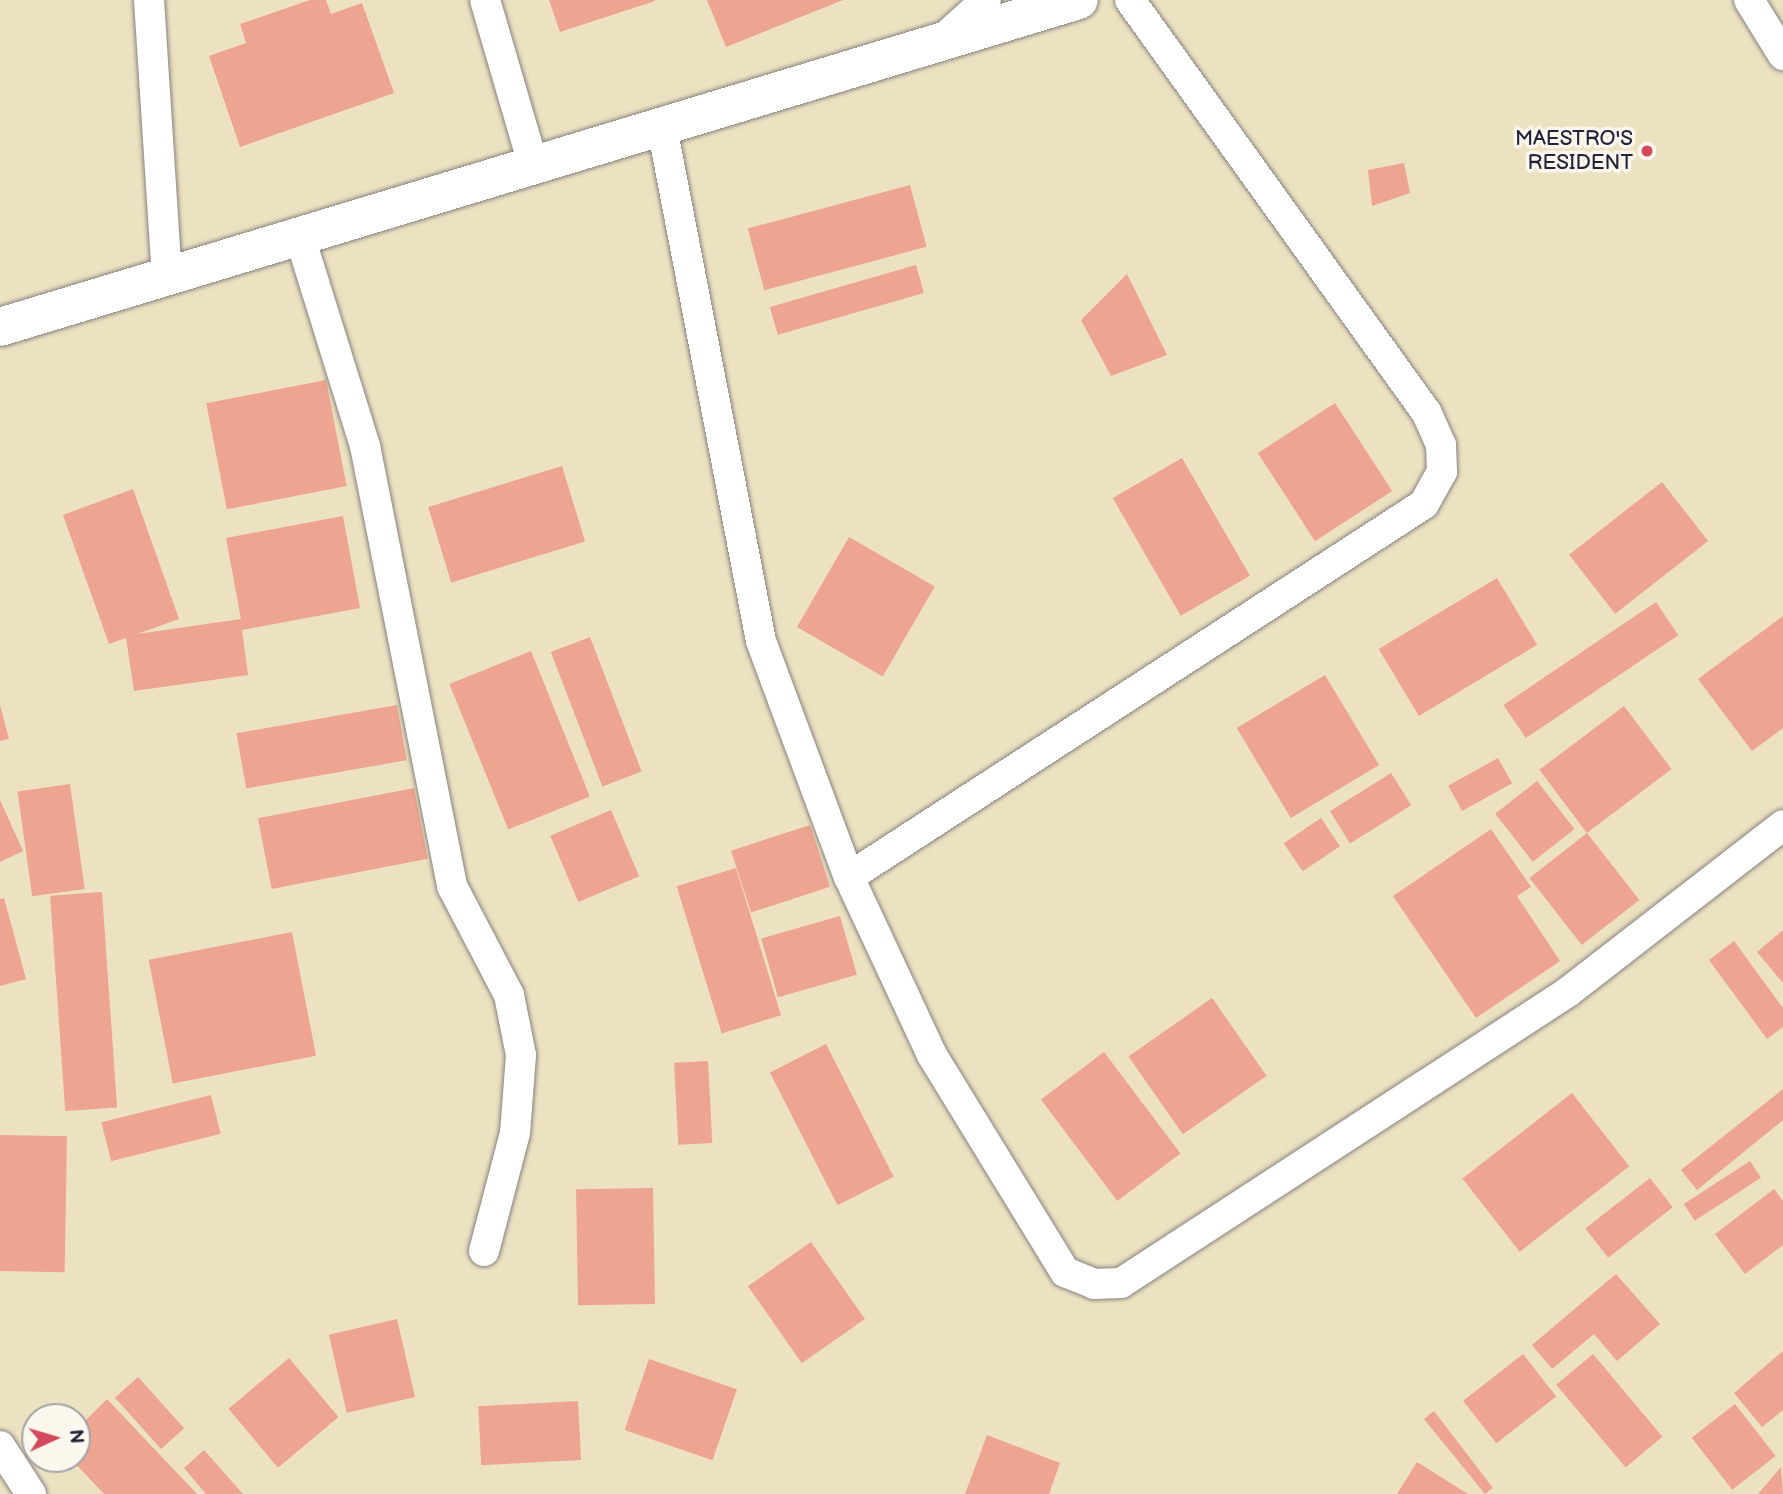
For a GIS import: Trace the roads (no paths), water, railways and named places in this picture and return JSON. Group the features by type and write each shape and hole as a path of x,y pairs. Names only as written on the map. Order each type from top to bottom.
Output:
{"highway":[{"path":"0,327 299,234 662,127 945,37 1079,0"}],"street":[{"path":"149,0 167,275"},
{"path":"485,0 533,164"},
{"path":"945,37 986,0"},
{"path":"849,877 1424,504 1442,472 1441,445 1426,412 1130,0"},
{"path":"1749,0 1783,55"},
{"path":"662,127 761,641 849,877 932,1055 1065,1272 1094,1284 1121,1283 1568,992 1783,825"},
{"path":"299,234 365,446 452,886 509,995 521,1055 515,1133 484,1251"},
{"path":"0,1446 30,1494"}],"place":[{"name":"MAESTRO'S RESIDENT","path":"1647,151"}]}
